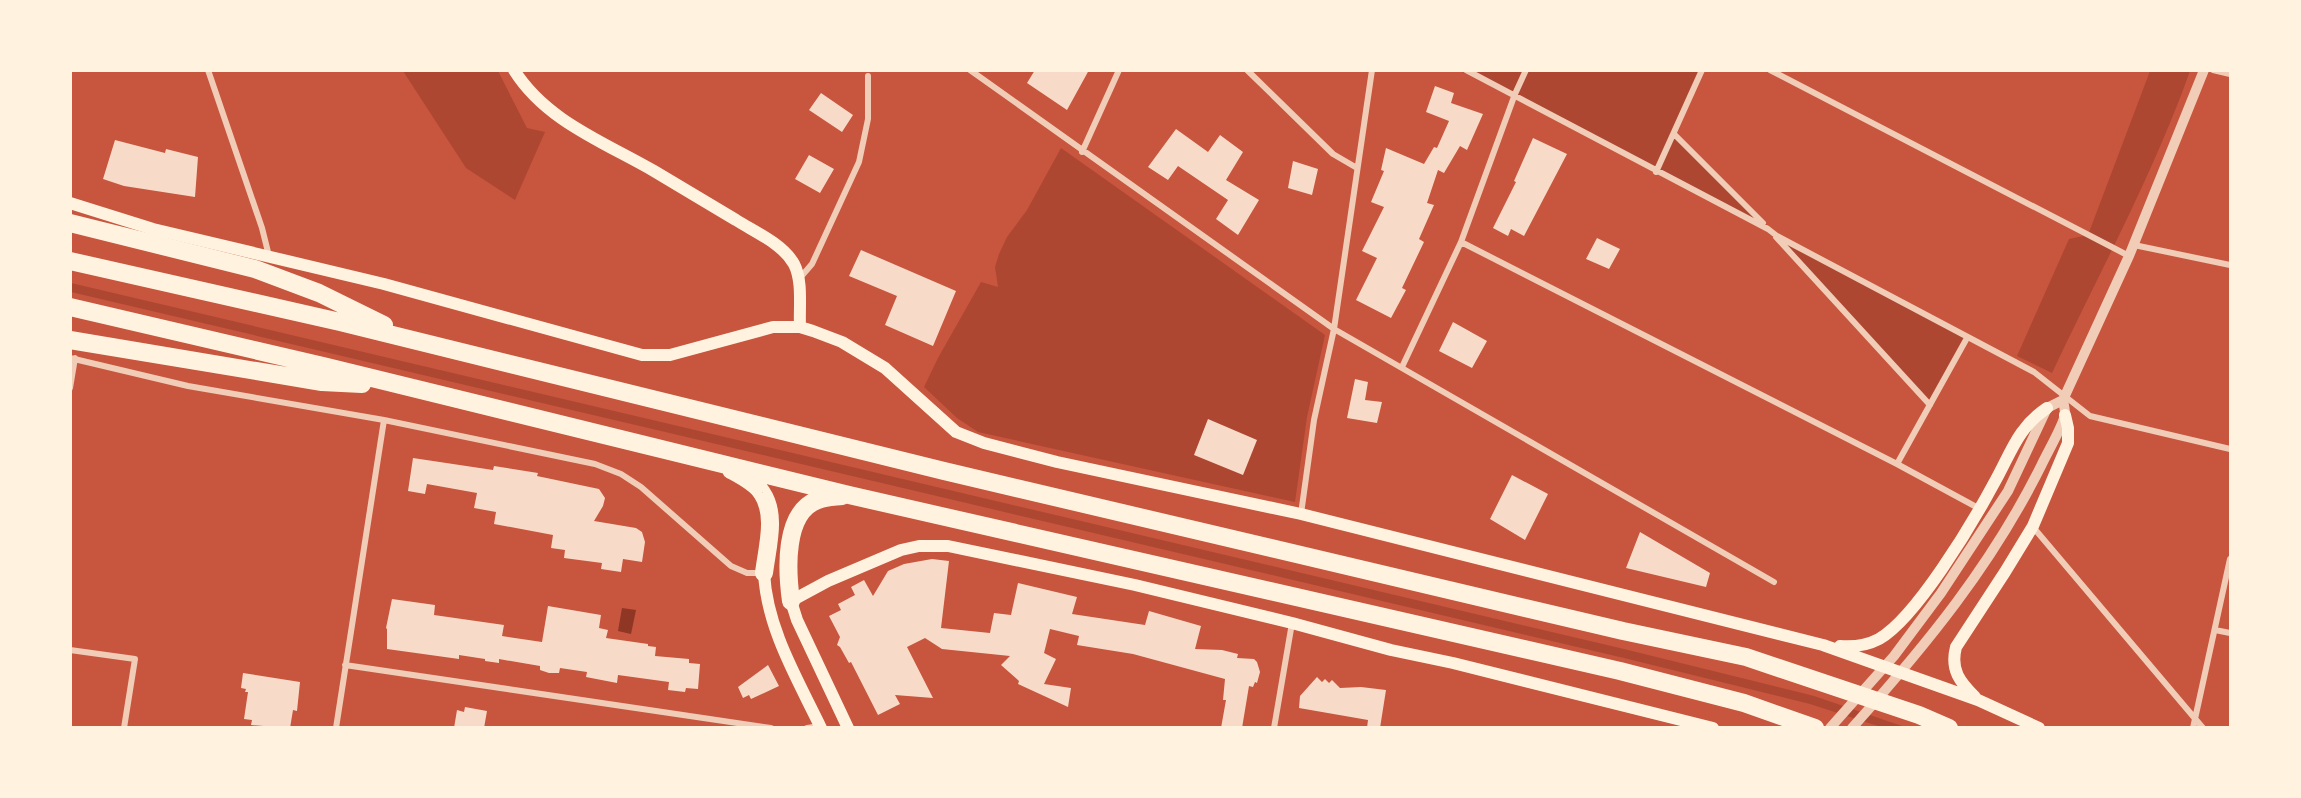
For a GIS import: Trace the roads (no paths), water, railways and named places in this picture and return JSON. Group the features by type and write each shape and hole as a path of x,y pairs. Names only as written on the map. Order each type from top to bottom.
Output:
{"highway":[{"path":"70,223 255,269 319,293 418,341"},
{"path":"70,261 418,341 944,471 1623,631 1746,657 1919,715 1949,728"},
{"path":"70,307 849,495 1620,672 1744,703 1819,727"},
{"path":"70,340 322,382 403,386"},
{"path":"717,462 754,484 762,492 767,502 770,526 764,573"},
{"path":"791,601 788,562 793,528 798,516 817,500 849,495"}],"main road":[{"path":"514,70 523,84 543,105 590,137 653,170 779,248 792,261 798,279 800,327"},
{"path":"70,203 153,229 514,318 642,355 670,355 764,329 800,327 842,342 885,368 946,424 966,438 1057,462 1301,514 1823,645 1978,700 2038,728"},
{"path":"1823,645 1855,647 1868,644 1886,634 1919,600 1980,509 2020,432 2032,418 2047,408"},
{"path":"1978,700 1957,677 1953,659 1956,647 2032,526 2068,443 2065,415"},
{"path":"848,728 800,627 791,601 828,581 901,550 919,546 948,546 1135,585 1713,728"},
{"path":"764,573 765,593 776,632 821,727"}],"street":[{"path":"208,70 262,228 269,256"},
{"path":"970,70 1334,329 1774,582"},
{"path":"1083,152 1119,70"},
{"path":"1247,70 1333,154 1357,168"},
{"path":"1301,514 1314,420 1334,329 1372,70"},
{"path":"1466,70 1515,94 1656,172 1768,229 2034,372 2090,416 2230,449"},
{"path":"1402,367 1461,242 1515,94 1526,70"},
{"path":"1656,172 1702,70"},
{"path":"1770,70 2129,256"},
{"path":"1852,728 1911,663 1979,573 2007,529 2065,415 2065,398 2134,245 2204,70"},
{"path":"2213,70 2230,74"},
{"path":"798,279 812,264 859,162 868,119 868,76"},
{"path":"1674,134 1768,229 1930,405"},
{"path":"1461,242 1897,464 1980,509"},
{"path":"2134,245 2230,265"},
{"path":"1897,464 1967,338"},
{"path":"70,388 73,358 188,386 384,420 595,464 621,474 641,487 731,566 747,573 764,573"},
{"path":"1819,727 1894,656 1941,593 2008,491 2047,408 2065,398"},
{"path":"336,728 384,420"},
{"path":"2032,526 2203,728"},
{"path":"2193,728 2230,559"},
{"path":"1274,728 1292,623"},
{"path":"2215,630 2230,633"},
{"path":"70,650 135,659 124,728"},
{"path":"345,665 771,728"},
{"path":"807,728 821,727"}]}
